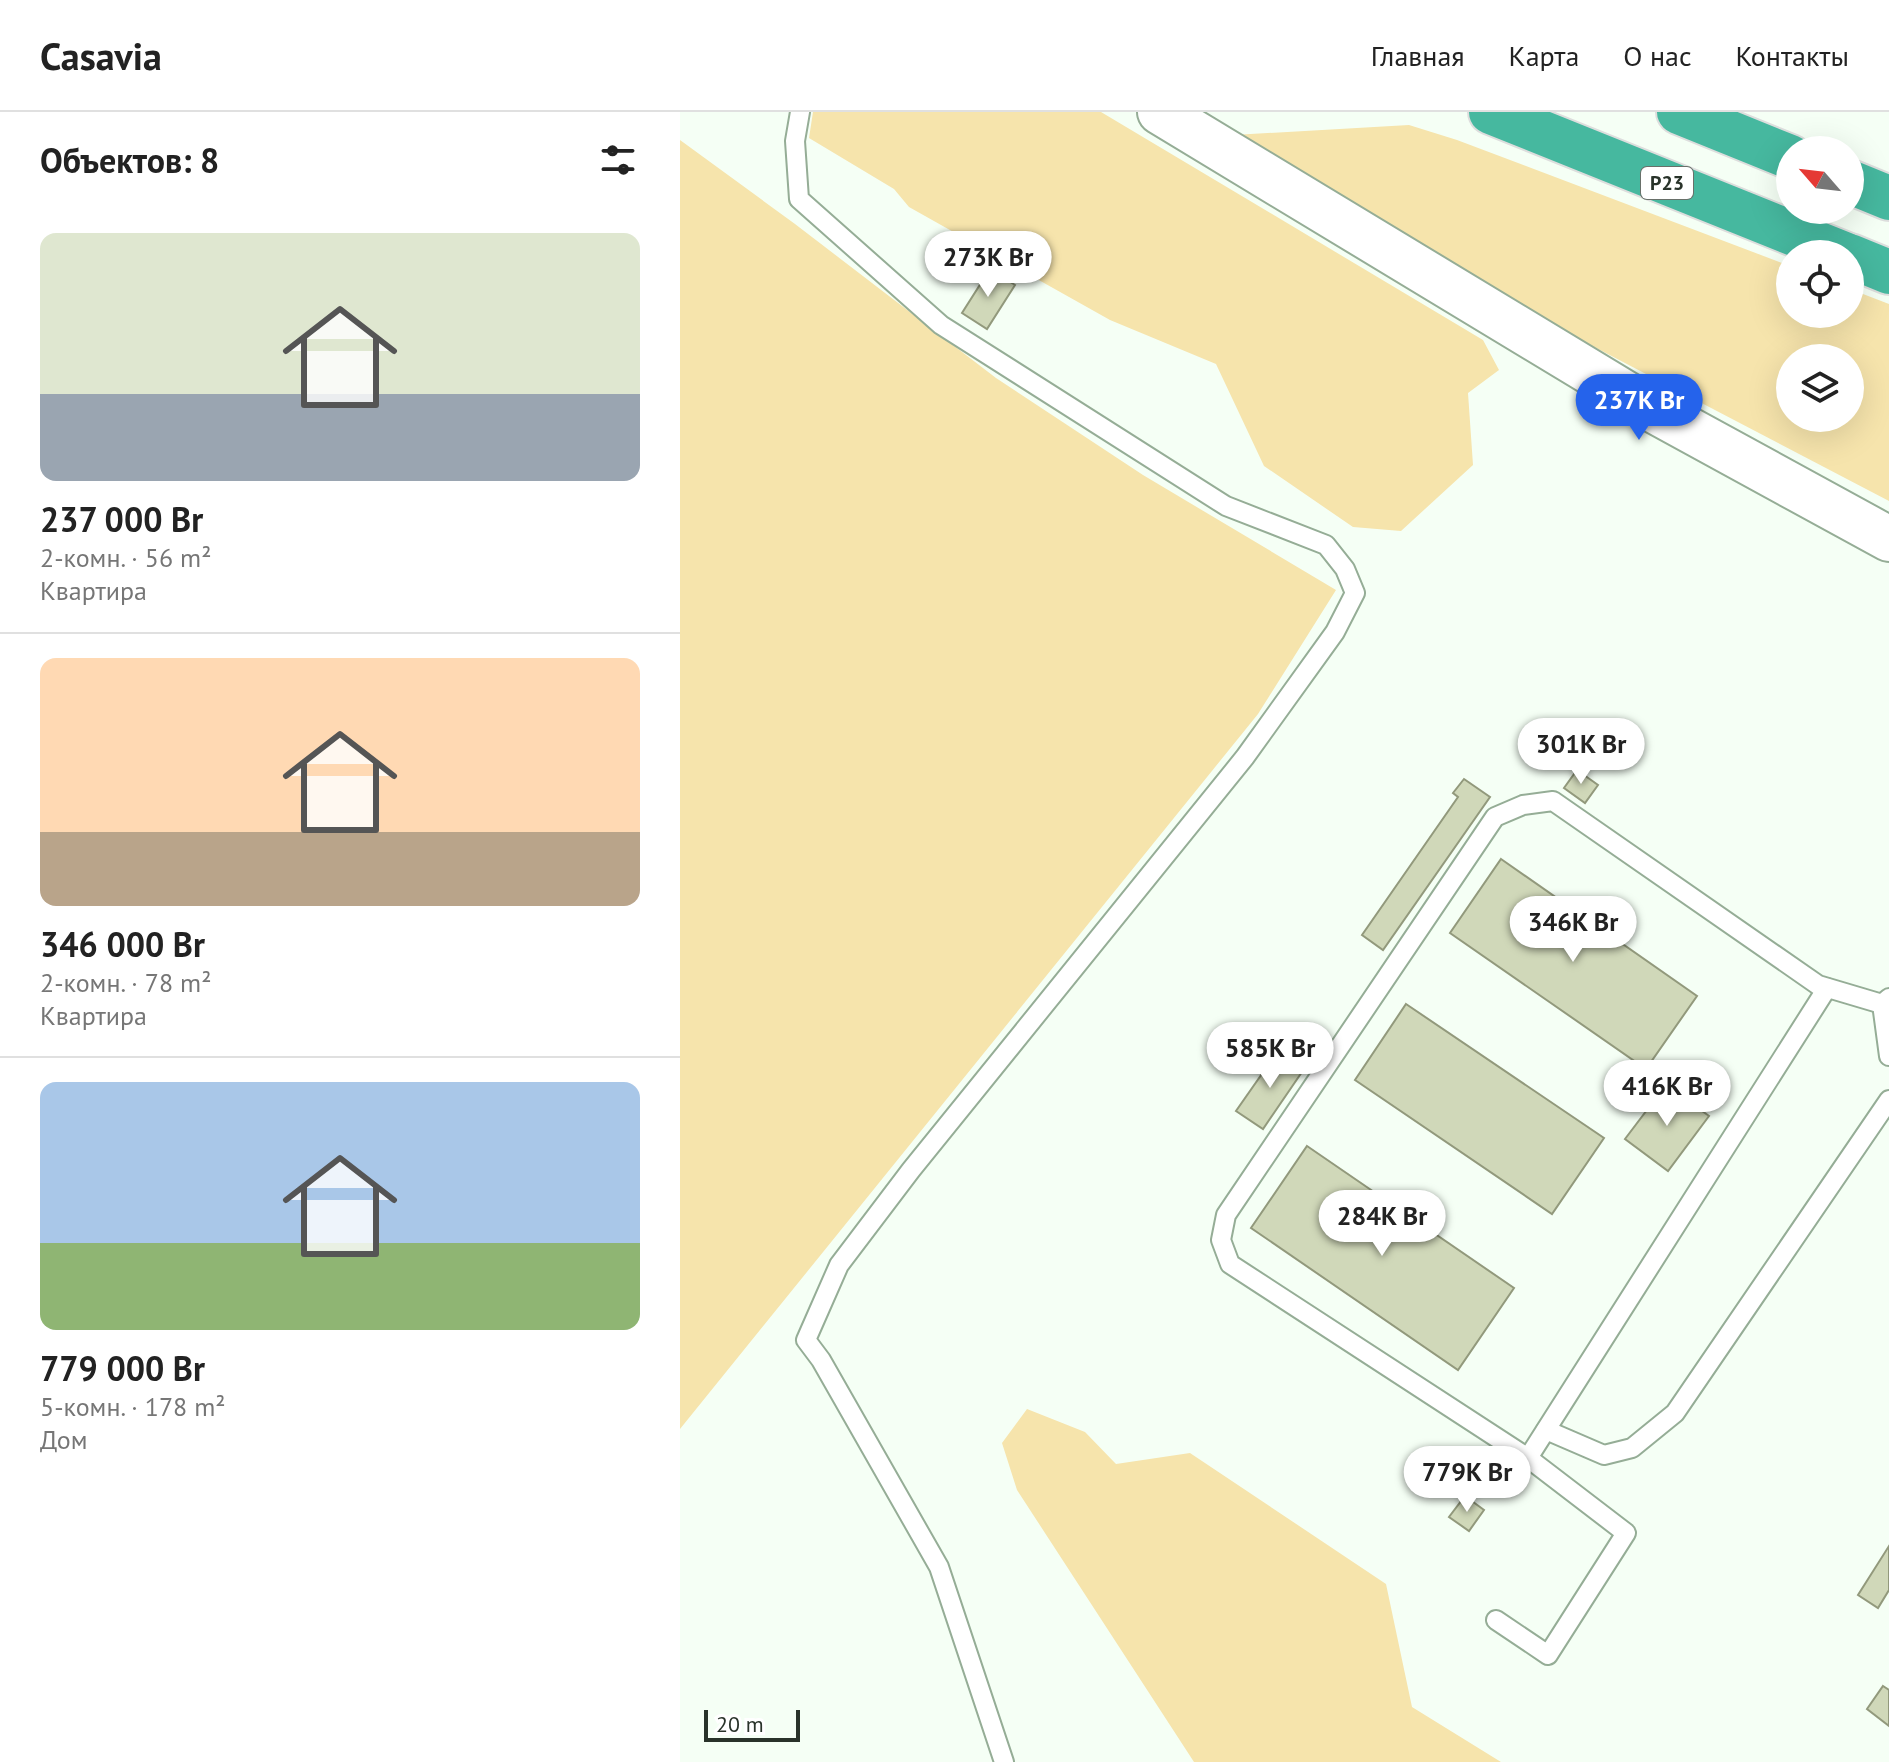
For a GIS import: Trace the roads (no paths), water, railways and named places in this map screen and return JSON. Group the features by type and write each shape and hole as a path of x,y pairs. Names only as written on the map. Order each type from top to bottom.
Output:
{"highway":[{"name":"Р23","path":"1491,112 1809,240"},
{"path":"1679,112 1776,151"},
{"path":"1864,188 1889,198"},
{"path":"1864,262 1889,272"}],"street":[{"path":"1160,112 1653,410 1889,539"}],"lane":[{"path":"800,112 795,141 799,199 865,261 941,325 1226,506 1326,545 1345,569 1355,593 1335,632 1245,757 911,1170 839,1265 806,1340 821,1360 939,1567 1004,1762"},
{"path":"1496,1620 1548,1655 1626,1533 1528,1458 1230,1264 1221,1240 1226,1215 1495,817 1523,805 1553,801 1813,982 1886,1001 1889,1056"},
{"path":"1528,1458 1827,988"},
{"path":"1546,1430 1604,1455 1632,1448 1675,1413 1889,1100"}]}
